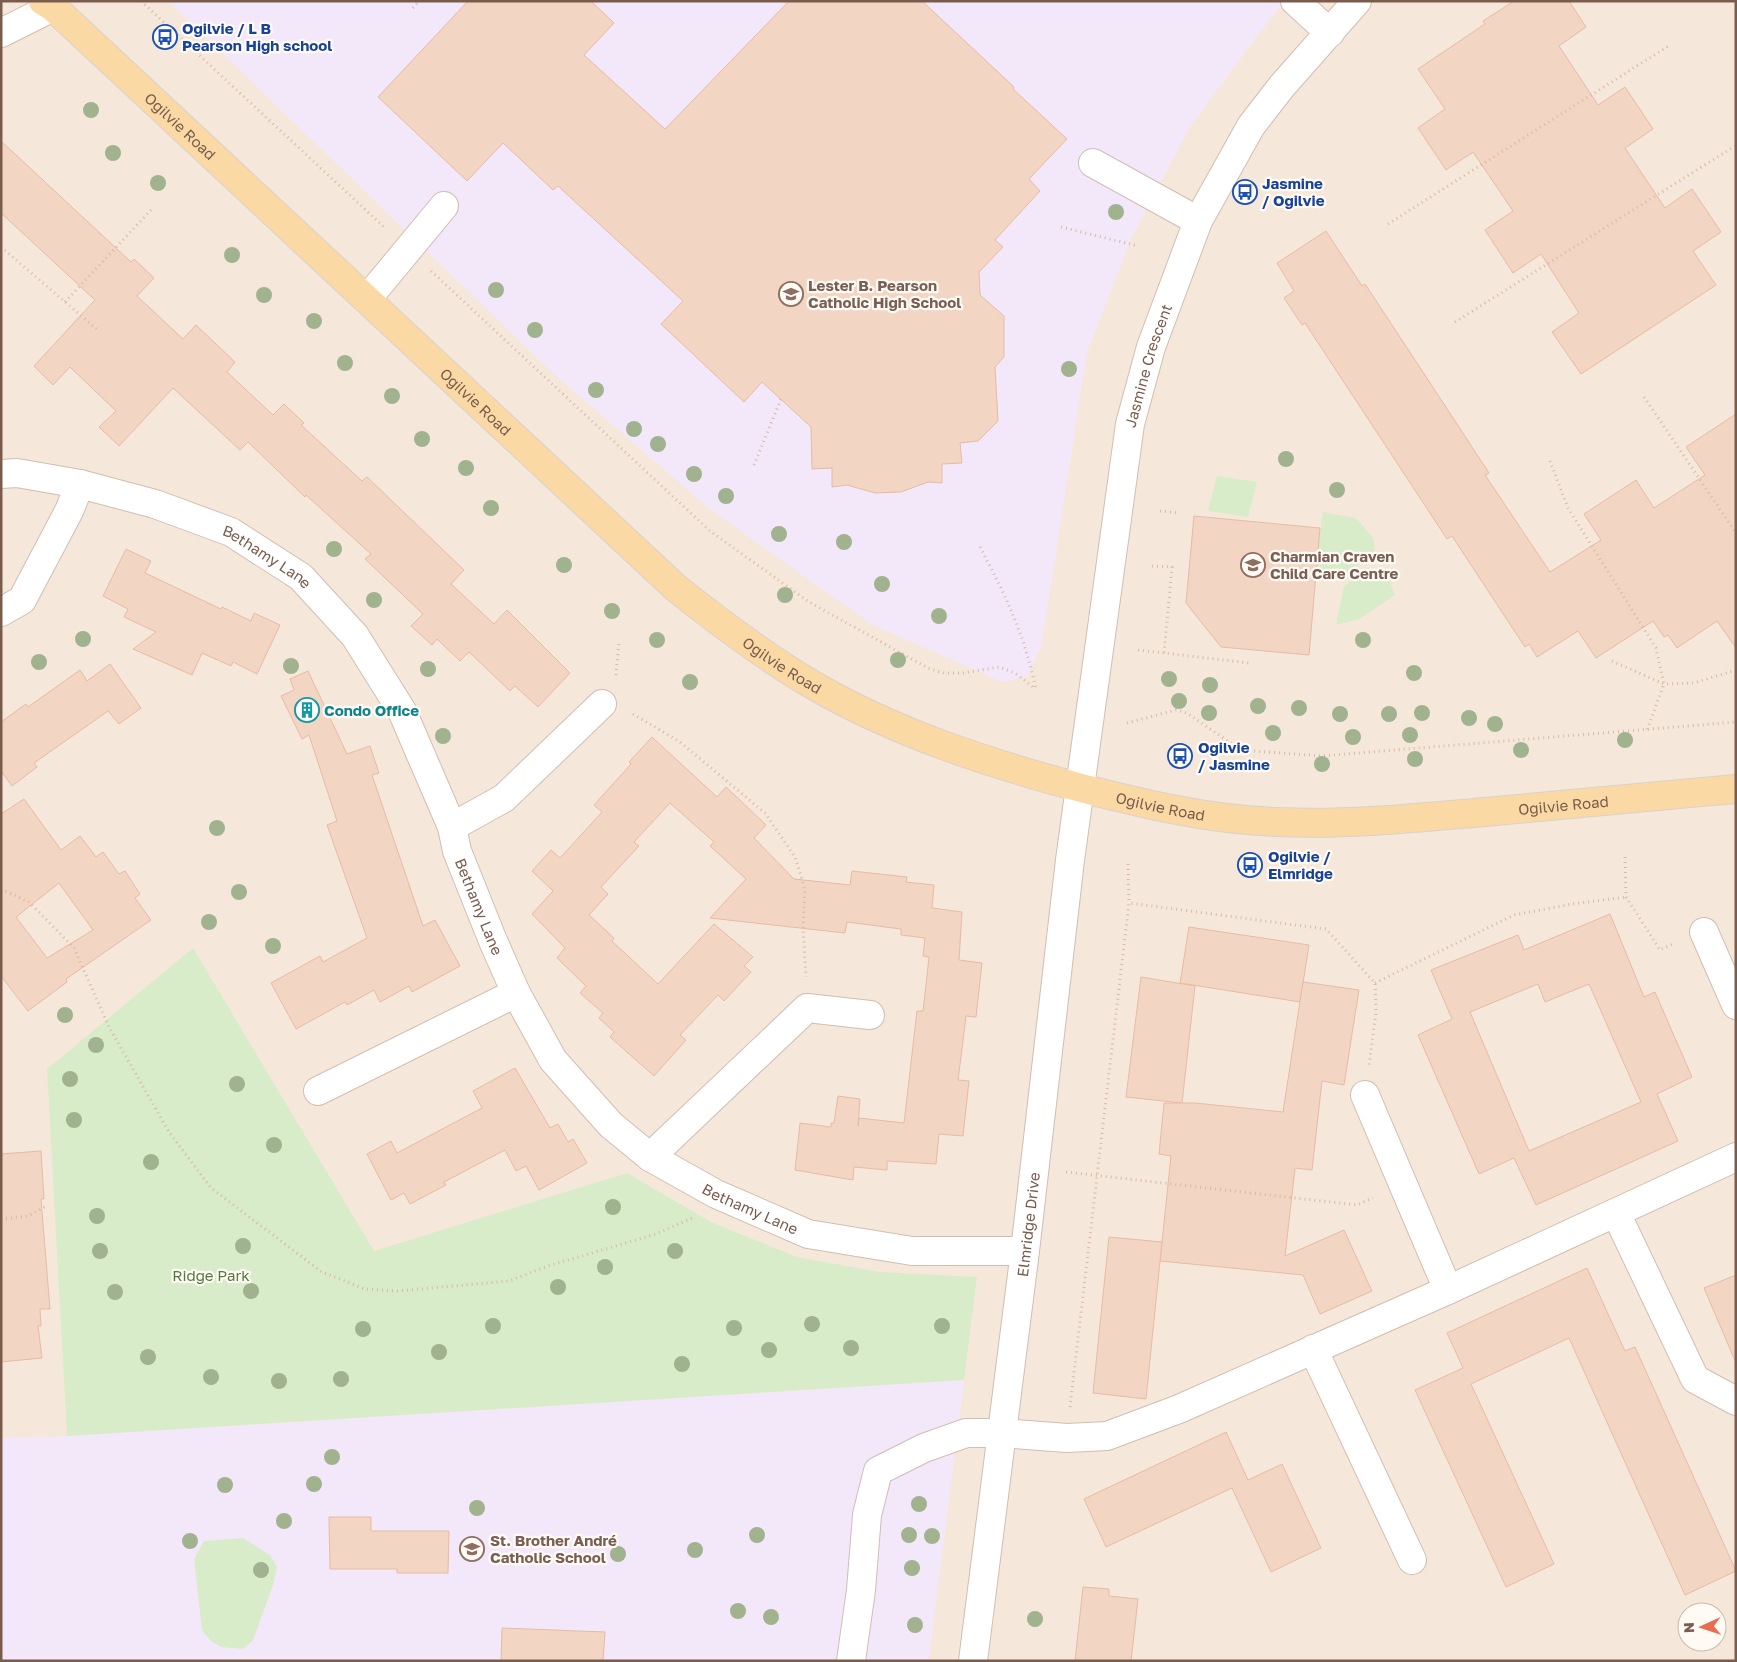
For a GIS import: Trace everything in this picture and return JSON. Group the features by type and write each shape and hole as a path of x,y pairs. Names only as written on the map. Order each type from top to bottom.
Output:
{"main road":[{"name":"Ogilvie Road","path":"49,3 676,588 716,620 763,653 814,686 873,716 947,746 1033,775 1127,800 1224,818 1279,822 1366,822 1736,789"}],"street":[{"path":"1295,1 1330,33"},
{"name":"Jasmine Crescent","path":"1080,787 1130,424 1151,347 1198,221 1251,126 1282,86 1357,1"},
{"path":"1,33 49,3"},
{"path":"1093,163 1198,221"},
{"path":"367,299 444,206"},
{"name":"Bethamy Lane","path":"1,474 17,473 80,484 155,504 231,532 301,577 355,636 402,710 452,827 457,851 516,993 553,1060 611,1124 650,1156 716,1194 808,1234 912,1251 1025,1251"},
{"path":"1,612 22,600 69,510 80,484"},
{"path":"452,827 504,798 602,704"},
{"name":"Elmridge Drive","path":"973,1661 1025,1251 1080,787"},
{"path":"1704,932 1736,1005"},
{"path":"318,1091 516,993"},
{"path":"650,1156 807,1008 870,1015"},
{"path":"1365,1095 1448,1290"},
{"path":"851,1661 861,1590 867,1514 878,1471 924,1448 966,1433 1001,1433 1067,1438 1107,1436 1178,1409 1448,1290 1736,1158"},
{"path":"1616,1213 1695,1379 1736,1401"},
{"path":"1313,1349 1412,1560"}],"path":[{"path":"141,1 710,531 809,602 928,668 944,673 963,673 999,667 1015,673 1036,689 1027,649 1008,600 980,547"},
{"path":"413,8 419,1"},
{"path":"1388,224 1670,45"},
{"path":"1455,322 1735,146"},
{"path":"65,302 151,210"},
{"path":"1061,227 1138,246"},
{"path":"1,247 99,331"},
{"path":"1644,397 1736,533"},
{"path":"754,465 781,399"},
{"path":"1550,461 1568,508 1656,648 1664,684 1647,730"},
{"path":"1160,511 1179,512"},
{"path":"1152,566 1172,567 1164,653"},
{"path":"616,678 619,642"},
{"path":"1138,650 1248,663"},
{"path":"1612,661 1664,684 1694,683 1736,670"},
{"path":"1127,723 1176,710 1187,713 1232,744 1254,751 1322,756 1736,722"},
{"path":"630,712 680,742 765,813 795,857 805,889 803,928 807,1008"},
{"path":"1625,857 1626,898 1660,950 1704,932"},
{"path":"1067,1438 1129,903 1128,864"},
{"path":"1,889 30,902 74,948 109,1027 170,1132 211,1188 322,1272 365,1289 398,1291 509,1281 548,1266 656,1234 693,1217 716,1194"},
{"path":"1375,983 1514,915 1572,904 1626,898"},
{"path":"1129,903 1326,929 1375,983 1376,1012 1365,1095"},
{"path":"1035,1168 1357,1204 1403,1185"},
{"path":"1,1219 28,1216 48,1205"}],"shaded area":[{"path":"1,1 1736,1 1736,1661 1,1661"},
{"name":"Lester B. Pearson Catholic High School","path":"168,1 1285,1 1189,128 1132,237 1087,352 1042,644 1028,676 1003,682 873,625 711,510 555,375"},
{"name":"St. Brother André Catholic School","path":"964,1380 929,1661 1,1661 1,1438 68,1436"}],"green space":[{"path":"1217,476 1257,482 1248,517 1208,511"},
{"path":"1323,512 1356,518 1373,538 1375,550 1348,575 1315,572"},
{"path":"1362,573 1389,580 1395,595 1359,619 1336,625 1344,586"},
{"name":"Ridge Park","path":"193,948 374,1251 627,1173 711,1222 797,1257 880,1272 977,1277 964,1380 67,1436 47,1069"},
{"path":"243,1538 270,1555 277,1567 273,1585 253,1640 243,1649 221,1647 211,1641 202,1630 194,1559 204,1541"}],"building":[{"path":"468,1 591,1 614,23 584,55 665,129 789,1 922,1 1014,87 1013,89 1067,139 1029,179 1040,191 995,240 1003,247 979,272 980,295 1004,316 1004,357 995,367 998,421 978,441 960,443 962,463 942,464 942,483 928,482 901,492 875,493 847,485 832,487 832,468 812,469 811,427 762,382 744,402 661,324 683,301 558,186 553,190 503,143 467,181 378,97"},
{"path":"1514,1 1569,1 1586,27 1559,46 1598,105 1625,87 1653,129 1625,148 1665,208 1692,189 1721,232 1693,251 1716,285 1581,374 1552,332 1579,313 1541,254 1513,273 1485,230 1513,211 1473,152 1446,170 1418,128 1445,109 1418,69 1485,24 1483,21"},
{"path":"1,141 131,262 134,259 154,278 137,296 183,339 196,325 235,362 227,372 273,415 284,404 304,423 301,425 362,481 367,477 464,570 451,584 494,624 507,610 570,673 538,707 515,686 510,691 469,652 460,661 437,639 432,645 411,626 423,614 365,559 371,554 306,495 305,497 248,442 240,450 173,388 119,446 99,427 116,411 70,367 53,385 34,366 95,300 1,213"},
{"path":"1326,231 1362,286 1365,284 1436,392 1489,473 1485,475 1550,572 1601,540 1584,514 1636,480 1654,508 1705,475 1686,447 1736,414 1736,648 1717,621 1677,648 1668,635 1664,637 1653,621 1596,658 1578,631 1537,657 1529,644 1525,647 1452,536 1447,539 1305,323 1302,325 1284,298 1294,291 1277,263"},
{"name":"Charmian Craven Child Care Centre","path":"1194,516 1320,528 1309,655 1221,647 1186,603"},
{"path":"126,549 151,561 145,573 251,621 254,613 280,625 257,674 233,662 231,666 202,653 192,675 133,649 156,632 124,617 128,609 103,596"},
{"path":"110,664 141,708 119,724 108,711 34,763 37,767 12,786 1,771 1,722 26,704 28,707 80,670 87,681"},
{"path":"308,671 347,754 370,746 379,773 372,775 423,926 435,920 460,966 412,992 409,986 380,1002 374,990 347,1005 345,1002 296,1029 271,983 320,956 323,962 367,938 327,825 337,821 309,735 302,739 281,696 294,690 290,679"},
{"path":"652,737 717,797 726,787 766,825 754,838 794,879 850,885 852,871 907,877 906,882 934,885 932,908 962,912 959,960 982,963 976,1017 966,1016 958,1080 969,1081 963,1136 939,1134 936,1164 887,1161 887,1170 854,1167 853,1180 795,1170 800,1123 831,1127 831,1123 834,1123 838,1096 860,1099 858,1126 859,1118 904,1123 917,1011 923,1011 926,985 929,957 923,956 925,938 901,935 901,929 847,922 845,933 710,918 746,879 710,846 714,842 670,803 634,842 639,846 601,887 608,894 589,915 614,938 612,941 658,984 714,924 753,957 744,966 751,972 724,1001 718,995 680,1035 686,1040 654,1076 610,1037 614,1032 599,1018 603,1013 580,993 586,986 557,958 565,948 532,914 553,891 532,871 551,850 560,858 602,812 594,805 631,764 629,762"},
{"path":"24,799 61,850 80,836 96,857 103,852 119,874 125,871 140,894 135,898 151,920 66,979 67,982 28,1011 1,976 1,814","holes":["59,883 93,930 47,958 16,917"]},
{"path":"1610,914 1644,997 1655,992 1692,1077 1657,1094 1678,1141 1536,1205 1514,1158 1479,1174 1418,1035 1452,1019 1431,970 1518,935 1524,950","holes":["1538,984 1545,1002 1589,984 1641,1102 1529,1151 1470,1012"]},
{"path":"1189,927 1309,945 1300,1002 1180,983"},
{"path":"1141,977 1195,986 1182,1103 1126,1097"},
{"path":"1303,982 1359,990 1344,1085 1322,1081 1312,1170 1295,1168 1285,1256 1344,1230 1372,1291 1320,1314 1303,1275 1160,1261 1171,1156 1159,1154 1164,1103 1195,1103 1283,1112"},
{"path":"515,1068 550,1128 558,1124 568,1142 573,1139 587,1163 539,1190 526,1166 516,1171 505,1150 444,1182 446,1185 410,1204 404,1193 391,1200 367,1154 391,1141 397,1153 482,1108 473,1091"},
{"path":"41,1151 44,1199 41,1199 50,1309 40,1309 41,1326 38,1326 42,1358 1,1362 1,1154"},
{"path":"1109,1237 1162,1242 1146,1399 1093,1393"},
{"path":"1587,1268 1625,1351 1635,1347 1736,1571 1685,1595 1569,1338 1471,1384 1554,1564 1506,1587 1415,1390 1463,1368 1447,1333"},
{"path":"1736,1275 1736,1363 1704,1288"},
{"path":"1226,1432 1248,1480 1282,1464 1321,1548 1271,1572 1232,1488 1106,1547 1084,1499"},
{"path":"329,1517 371,1517 371,1531 449,1531 448,1573 397,1573 397,1569 330,1569"},
{"path":"1083,1587 1109,1589 1109,1596 1138,1599 1131,1661 1075,1661"},
{"path":"502,1628 605,1632 603,1661 501,1661"}],"place":[{"name":"Ogilvie / L B Pearson High school","path":"165,37"},
{"name":"Jasmine / Ogilvie","path":"1245,192"},
{"name":"Lester B. Pearson Catholic High School","path":"791,294"},
{"name":"Charmian Craven Child Care Centre","path":"1253,565"},
{"name":"Condo Office","path":"307,710"},
{"name":"Ogilvie / Jasmine","path":"1180,756"},
{"name":"Ogilvie / Elmridge","path":"1250,865"},
{"name":"St. Brother André Catholic School","path":"472,1549"}]}
